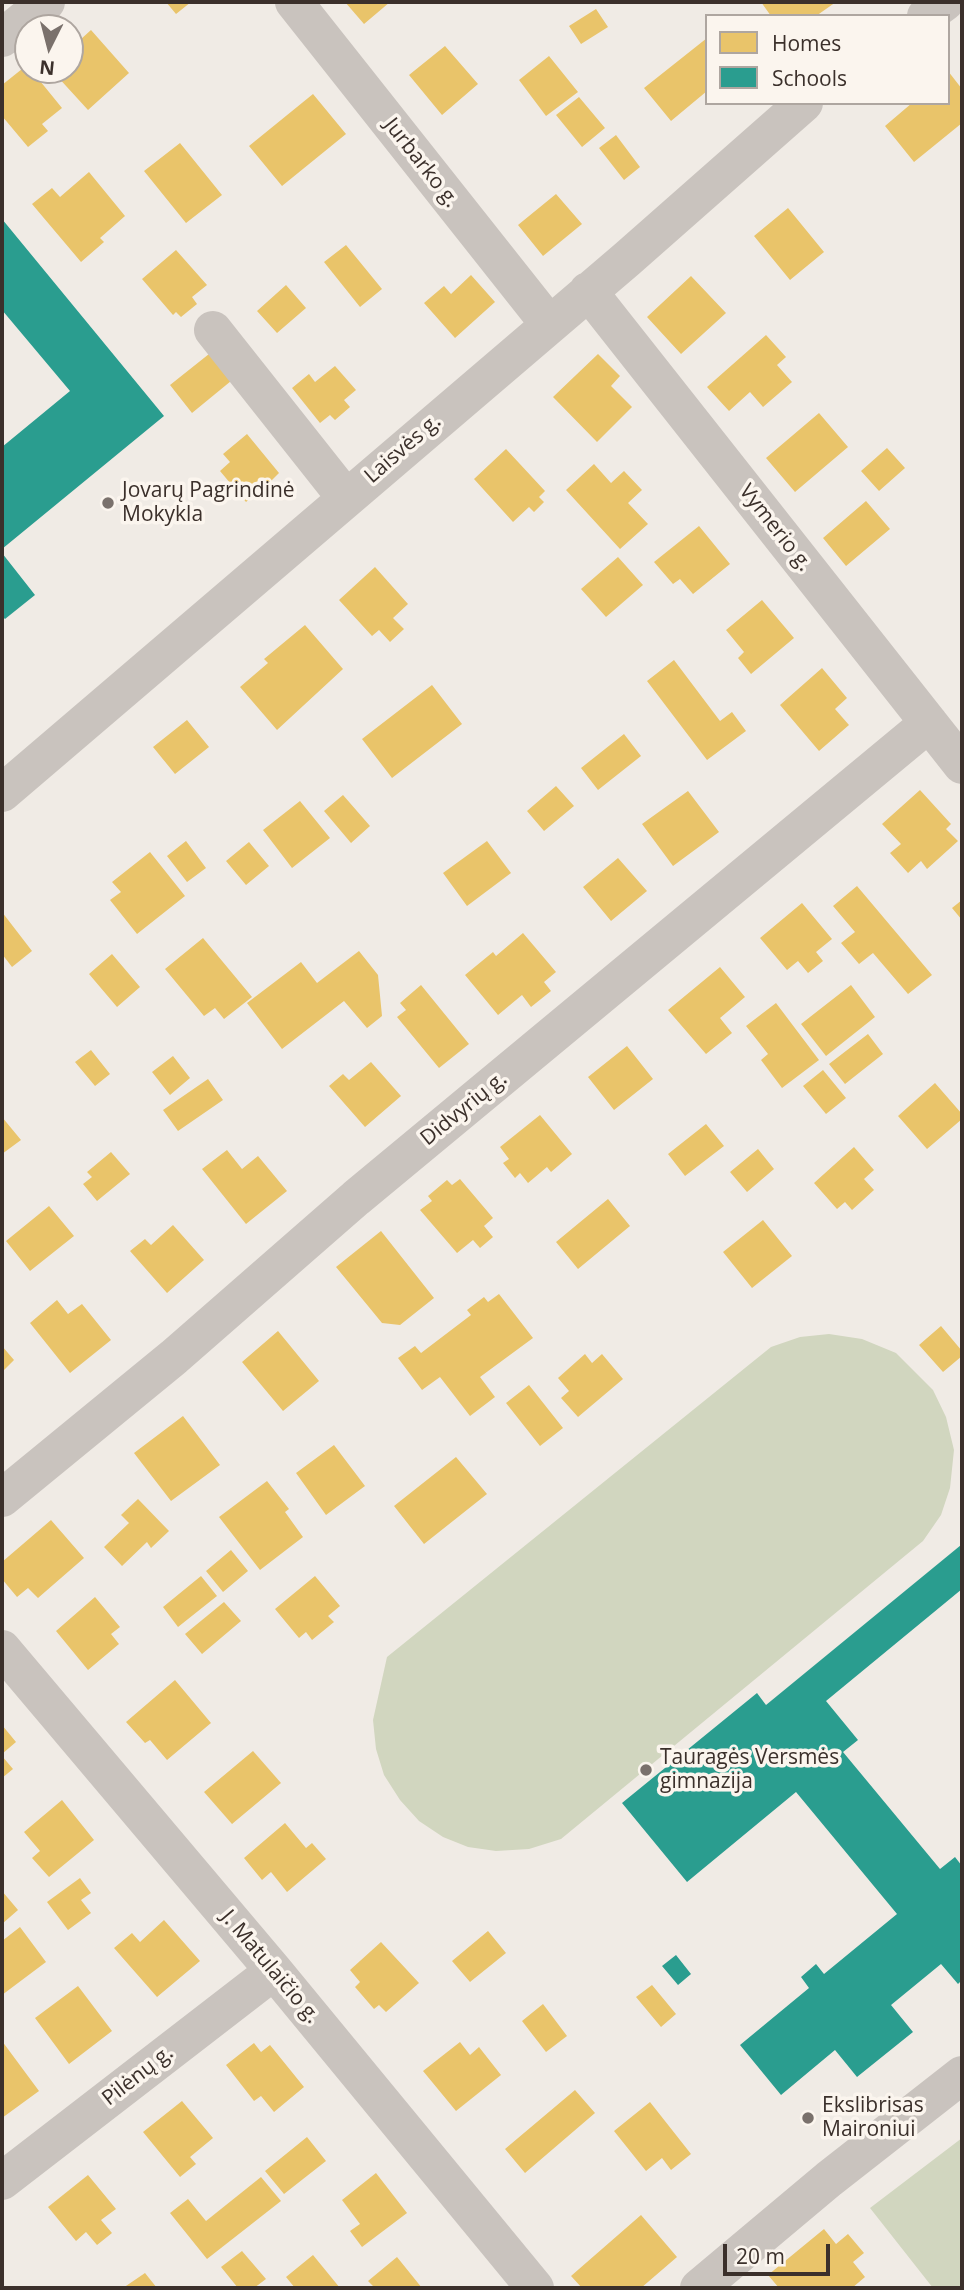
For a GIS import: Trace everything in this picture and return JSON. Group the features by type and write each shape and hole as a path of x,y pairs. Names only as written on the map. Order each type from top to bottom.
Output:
{"street":[{"path":"2,38 46,2"},
{"name":"Jurbarko g.","path":"294,2 548,324"},
{"path":"929,14 945,2"},
{"name":"Laisvės g.","path":"2,793 802,105"},
{"name":"Vymerio g.","path":"588,291 962,765"},
{"path":"214,330 346,498"},
{"name":"Didvyrių g.","path":"2,1498 174,1357 356,1198 929,723"},
{"name":"J. Matulaičio g.","path":"2,1649 274,1971 535,2288"},
{"name":"Pilėnų g.","path":"2,2181 274,1971"},
{"path":"699,2288 829,2179 962,2075"}],"green space":[{"path":"829,1334 862,1339 896,1353 933,1390 946,1417 954,1450 950,1488 941,1515 923,1541 561,1839 529,1849 496,1851 468,1847 443,1837 419,1821 400,1800 384,1775 376,1749 373,1720 387,1657 771,1347 800,1337"},
{"path":"962,2138 962,2288 933,2288 870,2208"}],"building: Homes":[{"path":"166,2 191,2 176,14"},
{"path":"345,2 390,2 364,24"},
{"path":"761,2 836,2 819,14 770,14"},
{"path":"596,9 608,27 581,44 569,26"},
{"path":"91,30 129,73 88,110 64,84 84,84 84,36"},
{"path":"705,40 705,93 671,121 644,88"},
{"path":"445,46 478,84 442,115 409,75"},
{"path":"549,56 578,92 546,116 519,80"},
{"path":"950,74 962,89 962,123 914,162 885,126 910,105 950,105"},
{"path":"14,75 14,84 42,84 62,108 42,124 48,131 28,147 2,116 2,85"},
{"path":"313,94 346,134 282,186 249,146"},
{"path":"579,97 605,128 582,147 556,115"},
{"path":"616,135 640,167 624,180 599,148"},
{"path":"180,143 222,195 186,223 144,171"},
{"path":"89,172 125,216 100,238 104,242 81,262 32,204 52,188 60,197"},
{"path":"556,194 582,224 543,256 518,225"},
{"path":"788,208 824,252 790,280 754,236"},
{"path":"346,245 382,289 360,307 324,262"},
{"path":"176,250 207,285 192,297 197,304 181,317 176,312 173,315 142,279"},
{"path":"471,275 495,302 455,338 424,303 444,286 451,294"},
{"path":"691,276 726,313 681,354 647,317"},
{"path":"286,285 306,308 277,333 257,311"},
{"path":"766,335 786,357 777,365 792,382 763,407 750,392 729,411 707,387"},
{"path":"209,354 231,381 192,413 170,385"},
{"path":"598,354 620,376 611,386 632,407 597,442 553,397"},
{"path":"335,366 356,390 344,400 350,407 335,420 330,415 320,423 292,388 309,374 315,382"},
{"path":"819,413 848,447 795,492 766,458"},
{"path":"247,434 279,473 271,481 277,488 262,500 256,493 246,502 220,471 230,462 223,454"},
{"path":"887,448 905,468 879,491 861,471"},
{"path":"506,449 545,491 539,497 544,502 534,512 529,507 513,522 474,479"},
{"path":"594,464 611,483 624,471 642,490 628,503 648,524 620,549 566,490"},
{"path":"866,501 890,529 846,566 823,538"},
{"path":"699,526 730,564 693,594 680,579 673,584 654,562"},
{"path":"618,557 643,585 606,617 581,589"},
{"path":"375,567 408,604 393,618 404,629 390,642 379,630 372,636 339,600"},
{"path":"762,600 794,638 751,674 738,658 744,652 726,630"},
{"path":"305,625 343,669 277,730 240,687 268,663 264,659"},
{"path":"674,660 720,721 732,712 746,731 707,760 647,681"},
{"path":"822,668 847,698 835,709 849,725 819,751 780,705"},
{"path":"432,685 462,724 392,778 362,739"},
{"path":"187,720 209,747 175,774 153,747"},
{"path":"624,734 641,756 598,790 581,768"},
{"path":"556,786 574,806 544,831 527,811"},
{"path":"920,790 951,824 946,829 958,841 927,869 921,861 908,873 890,853 901,844 882,824"},
{"path":"688,791 719,832 673,866 642,824"},
{"path":"343,795 370,826 351,843 324,811"},
{"path":"300,801 330,838 292,868 263,830"},
{"path":"186,841 206,868 187,882 167,856"},
{"path":"487,841 511,873 467,906 443,873"},
{"path":"249,842 269,866 246,885 226,861"},
{"path":"150,852 185,896 137,934 110,900 121,892 112,882"},
{"path":"618,858 647,891 611,921 583,887"},
{"path":"857,886 932,975 908,994 873,953 859,964 841,943 855,932 833,906"},
{"path":"962,900 962,920 952,908"},
{"path":"802,903 832,939 816,952 823,961 808,973 798,961 787,970 760,938"},
{"path":"2,912 32,951 12,967 2,954"},
{"path":"523,933 556,972 544,982 551,991 531,1007 522,995 498,1015 465,975 493,952 496,956"},
{"path":"203,938 252,997 224,1019 215,1008 204,1016 165,969"},
{"path":"359,951 378,975 382,1016 367,1028 344,1001 282,1049 247,1003 301,962 317,983"},
{"path":"112,954 140,987 117,1007 89,974"},
{"path":"720,967 745,997 720,1018 732,1033 706,1054 668,1010"},
{"path":"421,985 469,1044 439,1068 397,1017 406,1010 400,1003"},
{"path":"851,985 875,1017 826,1056 801,1024"},
{"path":"776,1003 819,1060 782,1088 761,1060 768,1054 746,1026"},
{"path":"868,1034 883,1054 845,1084 829,1064"},
{"path":"627,1046 653,1079 614,1110 588,1077"},
{"path":"91,1050 110,1074 95,1086 75,1062"},
{"path":"173,1056 190,1078 170,1095 152,1072"},
{"path":"371,1062 401,1096 365,1127 329,1086 343,1074 349,1080"},
{"path":"823,1070 846,1098 826,1114 803,1086"},
{"path":"208,1079 223,1100 178,1131 163,1110"},
{"path":"935,1083 962,1114 962,1119 927,1149 898,1116"},
{"path":"540,1115 572,1154 551,1172 547,1167 528,1183 520,1173 515,1178 503,1163 509,1159 500,1147"},
{"path":"2,1117 21,1140 2,1154"},
{"path":"706,1124 724,1146 685,1176 668,1154"},
{"path":"854,1147 874,1170 864,1179 874,1190 852,1210 845,1202 837,1209 814,1183"},
{"path":"758,1149 774,1169 747,1192 730,1172"},
{"path":"227,1150 242,1169 258,1156 287,1191 246,1224 202,1169"},
{"path":"111,1152 130,1174 97,1201 83,1184 92,1177 87,1172"},
{"path":"460,1179 493,1218 484,1226 493,1237 480,1248 473,1240 457,1253 420,1210 432,1201 428,1196 447,1180 452,1185"},
{"path":"608,1199 630,1226 578,1269 556,1242"},
{"path":"49,1206 74,1236 30,1271 6,1241"},
{"path":"763,1220 792,1256 752,1288 723,1252"},
{"path":"173,1225 204,1260 167,1293 130,1251 145,1239 151,1245"},
{"path":"381,1231 434,1298 400,1325 382,1323 336,1267"},
{"path":"499,1294 533,1338 480,1377 495,1397 470,1416 440,1377 422,1390 398,1358 415,1346 421,1353 471,1315 467,1310 484,1297 488,1302"},
{"path":"57,1300 68,1314 82,1304 111,1340 70,1373 30,1323"},
{"path":"941,1326 962,1351 962,1356 943,1372 919,1345"},
{"path":"278,1331 319,1381 283,1411 242,1362"},
{"path":"2,1346 14,1360 2,1372"},
{"path":"585,1354 592,1363 602,1354 623,1379 578,1417 561,1398 569,1391 558,1378"},
{"path":"529,1385 563,1428 540,1446 506,1403"},
{"path":"183,1416 220,1465 171,1501 134,1453"},
{"path":"334,1445 365,1486 326,1515 296,1473"},
{"path":"456,1457 487,1494 424,1544 394,1506"},
{"path":"267,1481 289,1509 285,1512 303,1537 260,1570 219,1517"},
{"path":"138,1499 169,1531 151,1548 147,1542 122,1566 104,1547 129,1523 121,1515"},
{"path":"51,1520 84,1558 38,1598 28,1588 17,1597 2,1579 2,1562"},
{"path":"231,1550 248,1571 223,1592 206,1571"},
{"path":"201,1576 217,1596 178,1627 163,1607"},
{"path":"315,1576 340,1606 328,1616 334,1622 312,1640 306,1632 299,1638 275,1609"},
{"path":"95,1597 120,1627 111,1634 119,1644 88,1670 56,1631"},
{"path":"224,1602 241,1621 202,1654 185,1634"},
{"path":"175,1680 211,1723 167,1760 150,1740 145,1743 126,1722"},
{"path":"2,1725 16,1742 2,1754"},
{"path":"253,1751 281,1783 232,1824 204,1792"},
{"path":"2,1756 13,1769 2,1778"},
{"path":"62,1800 94,1840 49,1877 32,1858 40,1851 24,1832"},
{"path":"285,1823 306,1848 312,1843 326,1859 287,1892 271,1872 262,1880 244,1858"},
{"path":"80,1878 91,1893 81,1900 91,1913 68,1930 47,1902"},
{"path":"2,1891 18,1910 2,1924"},
{"path":"164,1920 200,1961 157,1997 114,1948 132,1933 140,1942"},
{"path":"20,1927 46,1962 2,1995 2,1941"},
{"path":"488,1931 506,1953 470,1982 452,1961"},
{"path":"381,1942 419,1983 386,2012 379,2005 374,2009 355,1987 360,1982 350,1970"},
{"path":"652,1985 676,2014 661,2027 636,1997"},
{"path":"78,1986 112,2031 69,2064 35,2018"},
{"path":"543,2004 567,2036 546,2052 522,2021"},
{"path":"2,2041 39,2091 2,2118"},
{"path":"460,2042 470,2055 479,2047 501,2075 456,2111 423,2071"},
{"path":"254,2043 261,2052 270,2045 304,2087 274,2112 261,2096 254,2101 226,2065"},
{"path":"575,2090 595,2113 525,2173 505,2149"},
{"path":"182,2101 213,2138 190,2157 196,2164 180,2177 143,2132"},
{"path":"650,2102 691,2154 671,2170 662,2158 646,2171 614,2131"},
{"path":"307,2137 326,2161 284,2194 265,2171"},
{"path":"376,2173 407,2213 362,2247 350,2231 360,2224 342,2200"},
{"path":"88,2175 116,2209 101,2220 112,2233 97,2245 86,2232 76,2241 48,2207"},
{"path":"261,2177 281,2201 207,2259 170,2213 188,2199 206,2221"},
{"path":"641,2215 677,2257 641,2288 582,2288 571,2276"},
{"path":"824,2229 836,2244 848,2234 864,2253 853,2262 865,2277 852,2288 779,2288 768,2275"},
{"path":"242,2251 266,2279 254,2288 238,2288 221,2267"},
{"path":"313,2255 340,2288 295,2288 286,2277"},
{"path":"397,2257 422,2288 375,2288 368,2281"},
{"path":"145,2273 157,2288 123,2288"}],"building: Schools":[{"path":"2,219 164,416 2,549 2,447 70,391 2,310"},
{"path":"2,553 35,595 5,619 2,616"},
{"path":"961,1545 962,1589 826,1701 858,1740 843,1752 940,1869 955,1857 962,1866 962,1980 958,1984 941,1964 891,2005 913,2032 857,2077 835,2050 781,2095 740,2045 809,1988 801,1977 816,1964 824,1974 897,1914 796,1792 687,1882 622,1803 757,1693 766,1705"},
{"path":"676,1955 691,1974 678,1985 662,1966"}],"place":[{"name":"Jovarų Pagrindinė Mokykla","path":"108,503"},
{"name":"Tauragės Versmės gimnazija","path":"646,1770"},
{"name":"Ekslibrisas Maironiui","path":"808,2118"}]}
